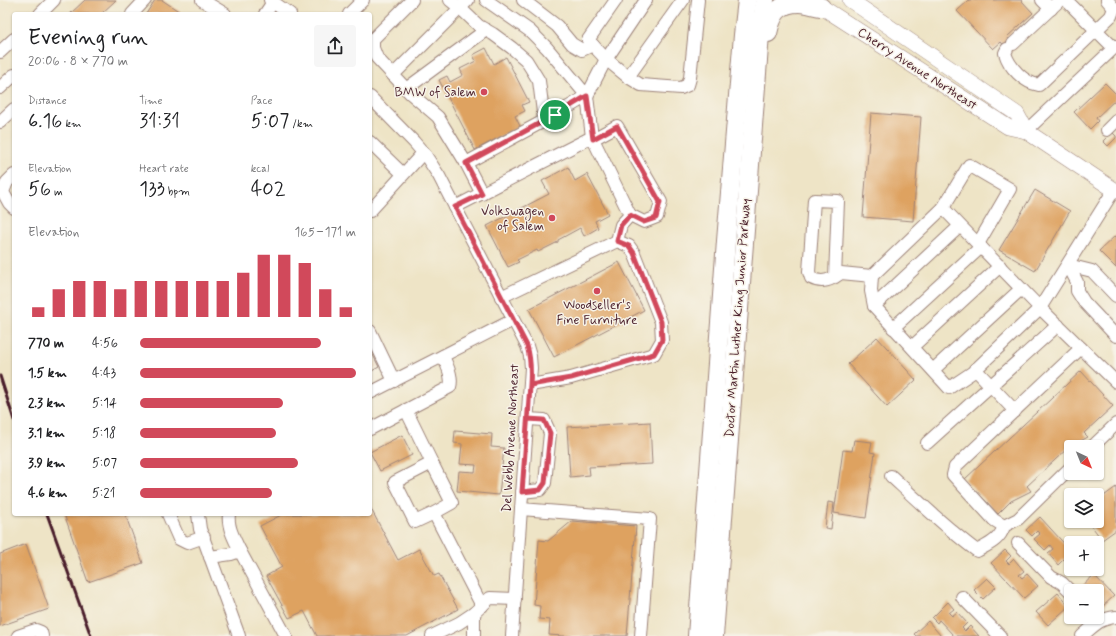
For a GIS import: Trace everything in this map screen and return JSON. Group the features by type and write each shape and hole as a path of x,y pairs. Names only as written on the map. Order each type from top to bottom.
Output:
{"highway":[{"name":"Doctor Martin Luther King Junior Parkway","path":"697,636 726,241 742,43 747,0"},
{"name":"Doctor Martin Luther King Junior Parkway","path":"714,636 744,229 760,34 765,0"},
{"path":"744,229 757,156 770,23 776,12 788,4 800,2 816,4"}],"main road":[{"name":"Cherry Avenue Northeast","path":"850,0 1017,114 1026,131"},
{"name":"Cherry Avenue Northeast","path":"816,4 1008,127 1026,131 1115,191"}],"street":[{"path":"43,12 54,0"},
{"path":"134,12 145,0"},
{"path":"202,0 221,12"},
{"path":"351,12 363,0"},
{"path":"412,0 373,39 377,58 406,89 438,117 466,163 482,194"},
{"path":"450,0 464,4 479,26 494,34 526,60 539,81 544,120"},
{"path":"455,207 592,138 617,126 660,202 656,218 644,222 630,215 592,138 587,96 547,48 530,31 486,0"},
{"path":"523,0 557,26 572,44 582,50 593,45"},
{"path":"616,0 588,40 606,59 628,77 641,85 681,88 688,85 690,78 698,0"},
{"path":"466,163 587,96 606,59 646,0"},
{"path":"628,77 684,0"},
{"path":"1042,0 1051,9"},
{"path":"1060,0 1004,53 1007,60 1015,70 1024,79 1033,84 1039,85 1111,16 1111,4"},
{"path":"1026,131 1114,52 1096,30 1066,0"},
{"path":"266,12 271,1 287,12"},
{"path":"393,76 464,4"},
{"path":"406,89 486,30"},
{"path":"0,52 12,41"},
{"path":"0,88 12,76"},
{"name":"Del Webb Avenue Northeast","path":"372,99 423,152 439,176 527,346 530,356 531,368 528,419 512,636"},
{"path":"0,122 12,111"},
{"path":"1107,130 1116,121"},
{"path":"372,144 403,174"},
{"path":"372,209 423,152"},
{"path":"894,328 979,245 1010,188 969,165 943,208 872,276 871,291 874,306 894,328 912,347 949,388 975,370 1040,308 1115,191"},
{"path":"12,177 7,182 2,192 12,206"},
{"path":"835,278 838,201 814,200 809,272 811,278 817,281 828,280 835,278 841,273 872,276"},
{"path":"943,208 1021,289 1116,382"},
{"path":"617,241 621,225 630,215"},
{"path":"874,306 960,226"},
{"path":"501,297 617,241 629,246 634,253 661,322 662,340 654,354 571,378 530,385"},
{"path":"1068,265 1092,271 1116,296"},
{"path":"1068,265 1078,282 1077,291 1084,302 1116,336"},
{"path":"912,347 1000,266"},
{"path":"933,370 1021,289"},
{"path":"372,392 513,320"},
{"path":"927,443 1058,325"},
{"path":"372,335 394,381"},
{"path":"1004,526 994,520 953,476 955,467 1082,348"},
{"path":"372,427 450,387 452,381 443,356"},
{"path":"975,370 1015,411"},
{"path":"406,410 452,503 415,522 394,482 432,463"},
{"path":"522,492 540,490 545,483 550,433 544,420 528,419"},
{"path":"1099,440 1116,424"},
{"path":"891,476 928,512 957,537 977,550 995,540 1002,534 1004,526 1018,519 1064,475"},
{"path":"521,509 650,519 641,636"},
{"path":"434,513 478,609 474,636"},
{"path":"169,516 179,539 187,543 204,537"},
{"path":"198,516 200,528 239,636"},
{"path":"229,516 228,520 233,538 286,636"},
{"path":"1018,543 1051,577 1064,585"},
{"path":"210,557 240,551"},
{"path":"962,597 1000,636"},
{"path":"432,636 459,623 490,598 515,599"},
{"path":"1104,619 1116,617"},
{"path":"1082,636 1093,624"},
{"path":"18,636 36,630 41,632 42,636"}],"building":[{"path":"85,0 116,0 103,12 72,12"},
{"path":"155,0 162,0 180,12 147,12"},
{"path":"969,0 1021,0 1033,13 1007,37 1016,47 1010,52 1001,42 993,49 957,11"},
{"name":"BMW of Salem","path":"486,48 494,64 506,57 529,102 522,105 525,111 515,116 521,128 517,128 475,150 439,80 447,76 450,82 463,75 460,69 476,61 473,55"},
{"path":"1105,83 1116,94 1116,99 1096,118 1098,121 1090,129 1074,112"},
{"path":"871,113 921,117 913,221 863,217"},
{"path":"1112,132 1116,138 1108,146 1103,141"},
{"name":"Volkswagen of Salem","path":"568,167 575,181 587,174 608,214 595,221 598,228 584,236 580,228 558,240 558,242 517,260 519,262 508,267 487,226 549,194 542,181"},
{"path":"1035,190 1070,211 1035,271 999,250"},
{"path":"1116,235 1116,268 1099,251"},
{"path":"619,262 644,310 554,357 529,309"},
{"path":"877,337 916,380 887,407 848,364"},
{"path":"372,353 379,367 372,371"},
{"path":"1081,371 1113,406 1084,433 1088,437 1082,440 1064,440 1064,452 1027,486 1031,491 1011,501 998,514 965,479"},
{"path":"650,422 652,464 589,467 590,475 570,477 567,427"},
{"path":"455,431 492,434 491,447 504,448 499,495 457,491 459,471 475,472 476,465 460,464 462,444 454,443"},
{"path":"402,435 412,455 380,471 372,456 372,451"},
{"path":"854,440 872,442 870,452 875,453 866,518 834,513 843,450 852,451"},
{"path":"1116,487 1116,530 1104,539 1104,536 1099,536 1093,528 1104,528 1104,496"},
{"path":"828,502 834,503 831,529 825,528"},
{"path":"372,511 398,560 419,549 434,576 439,574 458,609 407,636 317,636 304,611 289,618 266,576 282,567 260,526 279,516 372,516"},
{"path":"65,516 126,516 143,563 88,582"},
{"path":"1040,517 1064,543 1064,559 1058,565 1048,553 1053,549 1050,545 1045,550 1034,539 1040,534 1037,531 1032,536 1026,530"},
{"path":"572,521 636,526 627,636 549,635 550,620 539,619 540,606 534,605 539,540 548,541"},
{"path":"26,544 49,609 0,626 0,554"},
{"path":"1005,550 1011,556 1006,561 1009,564 1014,559 1024,571 1019,575 1022,578 1027,574 1038,586 1024,598 991,563"},
{"path":"1093,576 1095,576 1103,584 1084,584"},
{"path":"987,578 996,587 983,599 974,590"},
{"path":"1104,586 1114,596 1104,605"},
{"path":"1058,593 1064,600 1064,611 1048,625 1036,612"},
{"path":"948,602 954,609 949,613 952,616 957,612 967,623 962,628 965,631 970,626 979,636 954,636 939,620 937,623 932,618"},
{"path":"928,621 941,636 916,636 914,634"}],"railway":[{"path":"0,376 12,414"},
{"path":"48,516 91,636"}],"place":[{"name":"BMW of Salem","path":"484,92"},
{"name":"Volkswagen of Salem","path":"552,218"},
{"name":"Woodseller's Fine Furniture","path":"597,291"}],"route":[{"path":"587,96 593,139 617,126 660,202 656,218 644,222 630,215 621,225 617,241 629,246 634,253 661,322 662,340 654,354 571,378 530,385 528,419 544,420 550,433 545,483 540,490 522,492 531,368 530,356 527,346 455,207 482,194 466,163 555,115 587,96"}]}
